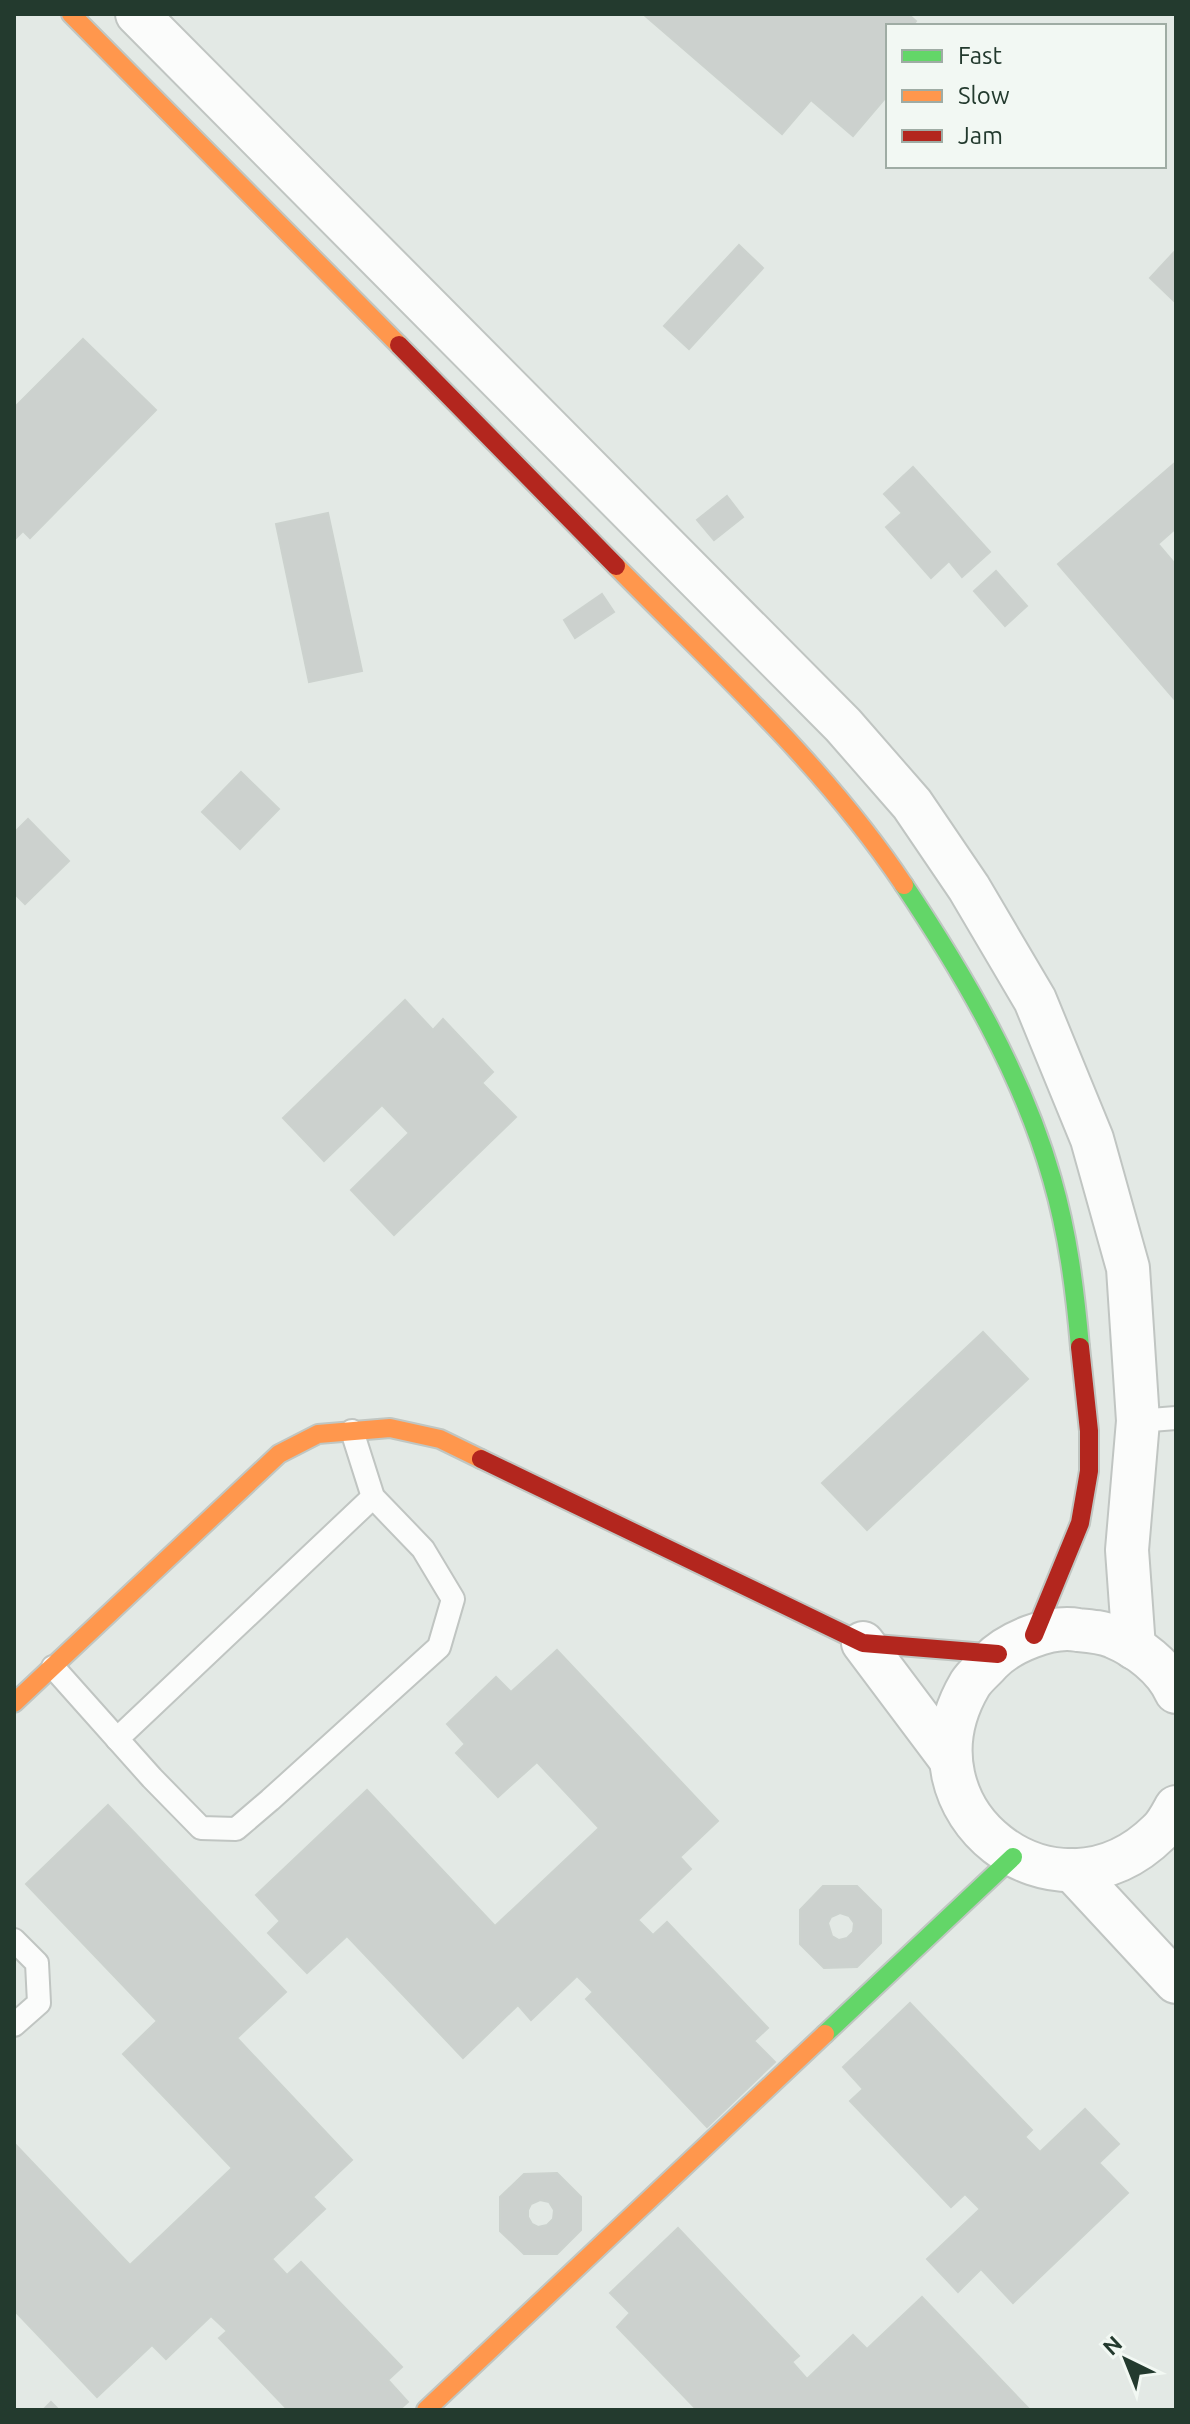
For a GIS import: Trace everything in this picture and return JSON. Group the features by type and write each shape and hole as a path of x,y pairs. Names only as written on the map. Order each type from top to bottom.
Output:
{"street":[{"path":"71,14 810,763 877,845 928,921 988,1021 1019,1089 1052,1178 1072,1265 1089,1431 1089,1471 1080,1523 1016,1644 971,1683 954,1720 950,1759 959,1799 981,1832 1013,1857 1051,1869 1072,1870 1091,1869 1129,1856 1161,1831 1176,1808"},
{"path":"137,14 843,725 912,804 969,888 1035,1000 1092,1139 1128,1268 1157,1419 1127,1550 1134,1648"},
{"path":"14,1703 279,1454 318,1434 390,1428 440,1439 863,1643 1016,1644 1073,1629 1112,1636 1147,1655 1173,1684 1176,1692"},
{"path":"863,1643 950,1759"},
{"path":"1176,1808 1176,1815"},
{"path":"426,2410 1013,1857"},
{"path":"1072,1870 1176,1982"}],"lane":[{"path":"53,1667 201,1828 236,1829 439,1647 453,1599 423,1549 373,1497 352,1431"},
{"path":"117,1739 373,1497"},
{"path":"14,1940 37,1963 39,2003 14,2025"}],"building":[{"path":"643,14 908,14 916,21 914,24 886,24 886,97 853,136 811,100 782,134"},
{"path":"739,245 763,268 689,349 664,326"},
{"path":"1176,250 1176,303 1150,278"},
{"path":"83,339 156,410 30,538 23,531 14,540 14,408"},
{"path":"1176,462 1176,528 1158,544 1176,565 1176,701 1058,564"},
{"path":"913,467 990,552 962,577 949,561 931,578 886,527 902,513 884,494"},
{"path":"727,496 743,517 714,540 697,520"},
{"path":"328,513 362,671 309,682 276,524"},
{"path":"996,571 1027,606 1005,626 974,591"},
{"path":"602,594 614,612 575,638 564,620"},
{"path":"241,772 279,809 240,849 202,812"},
{"path":"28,819 69,861 25,904 14,893 14,833"},
{"path":"405,1000 433,1030 443,1019 493,1072 482,1083 516,1117 394,1235 351,1190 409,1133 382,1105 324,1161 283,1118"},
{"path":"983,1332 1028,1379 867,1530 822,1483"},
{"path":"557,1650 718,1821 680,1857 691,1869 638,1920 653,1935 667,1922 768,2028 754,2041 775,2062 707,2127 586,1999 593,1992 577,1976 531,2020 518,2005 463,2058 347,1936 307,1973 268,1933 280,1921 256,1895 367,1790 495,1926 599,1828 537,1762 498,1797 456,1753 465,1744 447,1724 496,1677 511,1692"},
{"path":"108,1805 286,1992 237,2038 352,2160 313,2197 325,2209 272,2259 287,2275 301,2262 402,2367 388,2380 408,2402 399,2410 288,2410 219,2338 227,2331 211,2316 166,2359 152,2345 97,2397 14,2310 14,2143 130,2265 232,2168 123,2054 157,2021 26,1884"},
{"path":"823,1886 857,1886 881,1910 881,1943 857,1967 824,1968 800,1944 800,1910","holes":["840,1913 849,1916 854,1923 853,1932 839,1940 832,1936 828,1923 831,1917"]},
{"path":"910,2003 1032,2130 1025,2137 1040,2152 1085,2109 1119,2144 1099,2163 1128,2193 1013,2303 981,2269 958,2292 927,2259 980,2209 965,2194 951,2207 850,2101 863,2089 843,2067"},
{"path":"557,2173 581,2197 581,2230 557,2254 524,2254 500,2231 500,2197 524,2174","holes":["540,2200 549,2202 554,2210 553,2219 547,2225 538,2227 532,2224 528,2217 531,2204"]},
{"path":"678,2228 799,2356 792,2362 807,2379 853,2335 867,2349 922,2297 1030,2410 697,2410 617,2327 630,2313 610,2293"},
{"path":"51,2402 59,2410 43,2410"}],"traffic: fast":[{"path":"904,885 969,990 1025,1101 1058,1200 1067,1241 1080,1347"},
{"path":"825,2034 1013,1857"}],"traffic: slow":[{"path":"71,14 399,345"},
{"path":"616,566 804,758 873,841 904,885"},
{"path":"14,1703 279,1454 318,1434 390,1428 440,1439 481,1459"},
{"path":"426,2410 825,2034"}],"traffic: jam":[{"path":"399,345 616,566"},
{"path":"1034,1635 1080,1523 1089,1471 1089,1431 1080,1347"},
{"path":"481,1459 863,1643 998,1654"}]}
